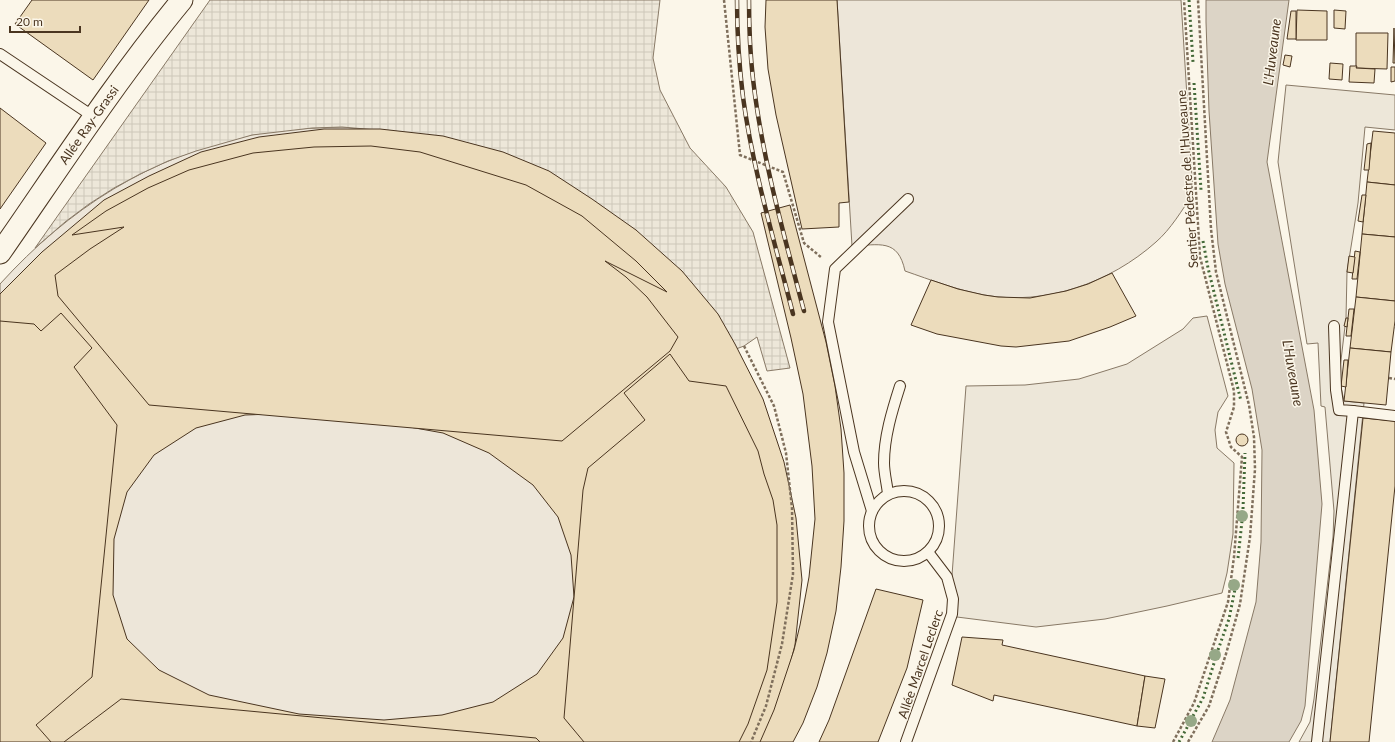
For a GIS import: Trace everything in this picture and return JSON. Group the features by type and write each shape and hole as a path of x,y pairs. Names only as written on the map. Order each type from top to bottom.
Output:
{"street":[{"name":"Allée Ray-Grassi","path":"0,254 94,118 182,0"}],"lane":[{"path":"0,54 94,118"},
{"path":"872,511 854,452 828,322 835,269 908,199"},
{"path":"1334,326 1338,410 1395,416"},
{"path":"888,494 884,465 885,440 900,386"},
{"path":"1317,742 1353,411"},
{"path":"899,491 911,492 922,496 934,507 937,513 939,524 938,536 928,552 914,560 903,562 891,559 881,553 874,544 870,534 869,522 872,511 879,501 888,494 899,491"},
{"name":"Allée Marcel Leclerc","path":"906,742 952,614 953,599 947,576 928,552"}],"path":[{"path":"724,0 740,155 783,172 804,243 835,269"},
{"name":"Sentier Pédestre de l'Huveaune","path":"1173,742 1194,703 1228,602 1234,557 1242,457 1231,447 1226,432 1234,407 1234,391 1200,257 1184,0"},
{"path":"1188,742 1209,706 1240,604 1250,537 1255,470 1254,437 1249,404 1216,272 1211,229 1198,0"},
{"path":"744,346 774,406 786,453 792,508 793,574 782,644 766,706 751,742"},
{"path":"1389,378 1395,379"}],"shaded area":[{"path":"210,0 660,0 653,58 660,90 690,148 726,187 753,232 790,368 767,371 757,337 744,346 723,354 401,132 342,127 312,128 252,135 196,151 168,161 114,188 65,222 35,248"},
{"path":"837,0 1181,0 1193,194 1167,231 1138,256 1097,280 1076,288 1053,294 1007,298 974,293 905,271 902,260 898,253 892,248 879,245 852,246"},
{"path":"1286,85 1395,95 1395,130 1365,127 1358,203 1347,272 1346,318 1339,377 1344,401 1364,403 1330,742 1299,742 1310,722 1314,699 1333,537 1334,511 1325,407 1321,406 1318,343 1307,344 1278,162"},
{"path":"342,127 401,132 755,711 0,742 0,284 26,257 83,209 113,189 145,172 178,157 251,135 285,130"},
{"path":"1207,316 1228,396 1218,412 1215,430 1217,448 1234,463 1233,534 1227,573 1222,593 1105,619 1036,627 949,616 966,386 1025,385 1079,379 1127,364 1183,329 1193,318"}],"water":[{"name":"L'Huveaune","path":"1206,0 1289,0 1267,162 1314,410 1322,504 1305,706 1301,721 1289,742 1212,742 1230,700 1256,602 1261,542 1262,450 1252,389 1225,284 1218,244 1209,111"}],"building":[{"path":"32,0 149,0 93,80 15,24"},
{"path":"766,0 837,0 849,202 839,203 839,227 802,229 776,115 768,69 765,27"},
{"path":"1297,10 1327,11 1327,40 1296,40"},
{"path":"1334,10 1346,11 1345,29 1334,28"},
{"path":"1291,11 1296,11 1296,39 1287,39"},
{"path":"1394,28 1395,63 1393,63"},
{"path":"1356,33 1388,33 1387,69 1356,68"},
{"path":"1285,55 1292,56 1290,67 1283,65"},
{"path":"1330,63 1343,64 1342,80 1329,79"},
{"path":"1350,66 1357,66 1356,68 1375,69 1374,83 1349,82"},
{"path":"1391,67 1395,67 1395,81 1391,82"},
{"path":"0,108 46,143 0,209"},
{"path":"324,129 380,129 443,136 503,152 549,171 636,230 682,271 718,314 763,399 784,462 796,518 802,580 795,645 778,711 765,742 0,742 0,294 42,252 104,200 149,176 201,152 259,137","holes":["301,413 393,424 443,433 489,453 533,485 558,517 571,555 574,597 563,638 537,674 493,702 442,715 384,720 299,714 209,695 159,670 127,639 113,595 114,539 127,492 154,455 196,428 245,415"]},
{"path":"1373,131 1395,133 1395,185 1367,182"},
{"path":"1371,143 1369,170 1364,170 1367,144"},
{"path":"371,146 420,152 526,185 582,216 636,261 667,292 605,261 626,277 647,297 678,337 670,351 562,441 149,405 58,296 55,275 90,249 124,227 72,235 106,211 148,188 189,170 253,153 314,147"},
{"path":"1367,182 1395,185 1395,237 1362,234"},
{"path":"1362,195 1366,195 1363,222 1358,221"},
{"path":"790,205 826,342 835,386 841,429 844,473 844,521 836,611 827,653 817,687 803,723 793,742 760,742 774,710 794,650 809,577 815,519 812,466 803,394 761,213"},
{"path":"1362,234 1395,237 1395,301 1356,297"},
{"path":"1355,251 1360,252 1357,279 1352,279"},
{"path":"1349,256 1355,257 1353,273 1347,272"},
{"path":"1112,273 1136,316 1110,327 1069,341 1016,347 1001,346 937,334 911,325 931,280 958,289 984,295 1030,298 1066,291 1088,284"},
{"path":"1356,297 1395,301 1395,321 1391,352 1350,348"},
{"path":"1349,309 1354,309 1351,336 1346,336"},
{"path":"61,313 92,348 74,367 117,425 92,677 36,725 51,742 0,742 0,321 34,324 41,331"},
{"path":"1346,318 1348,318 1347,327 1344,326"},
{"path":"1350,348 1391,352 1386,405 1344,401"},
{"path":"670,354 689,381 726,386 758,451 773,500 777,525 777,602 767,670 748,724 739,742 584,742 564,718 583,490 588,468 645,420 624,393"},
{"path":"1344,360 1348,360 1346,387 1341,386"},
{"path":"1363,418 1395,421 1395,486 1369,742 1330,742"},
{"path":"1240,434 1244,434 1248,440 1244,446 1240,446 1236,442 1236,438"},
{"path":"876,589 923,600 907,668 878,742 819,742 829,720"},
{"path":"962,637 1003,640 1002,645 1145,676 1137,726 994,695 993,701 952,685"},
{"path":"1145,676 1165,679 1155,728 1137,726"},
{"path":"121,699 536,738 540,742 64,742"}],"railway":[{"path":"737,0 739,61 747,125 765,207 793,314"},
{"path":"749,0 752,69 762,138 774,196 804,311"}],"hedge":[{"path":"1189,0 1193,62"},
{"path":"1194,83 1201,190"},
{"path":"1203,241 1208,268 1241,401"},
{"path":"1243,509 1245,453"},
{"path":"1238,558 1242,521"},
{"path":"1218,650 1229,619 1235,589"},
{"path":"1193,716 1203,698 1215,660"},
{"path":"1179,742 1189,724"}]}
